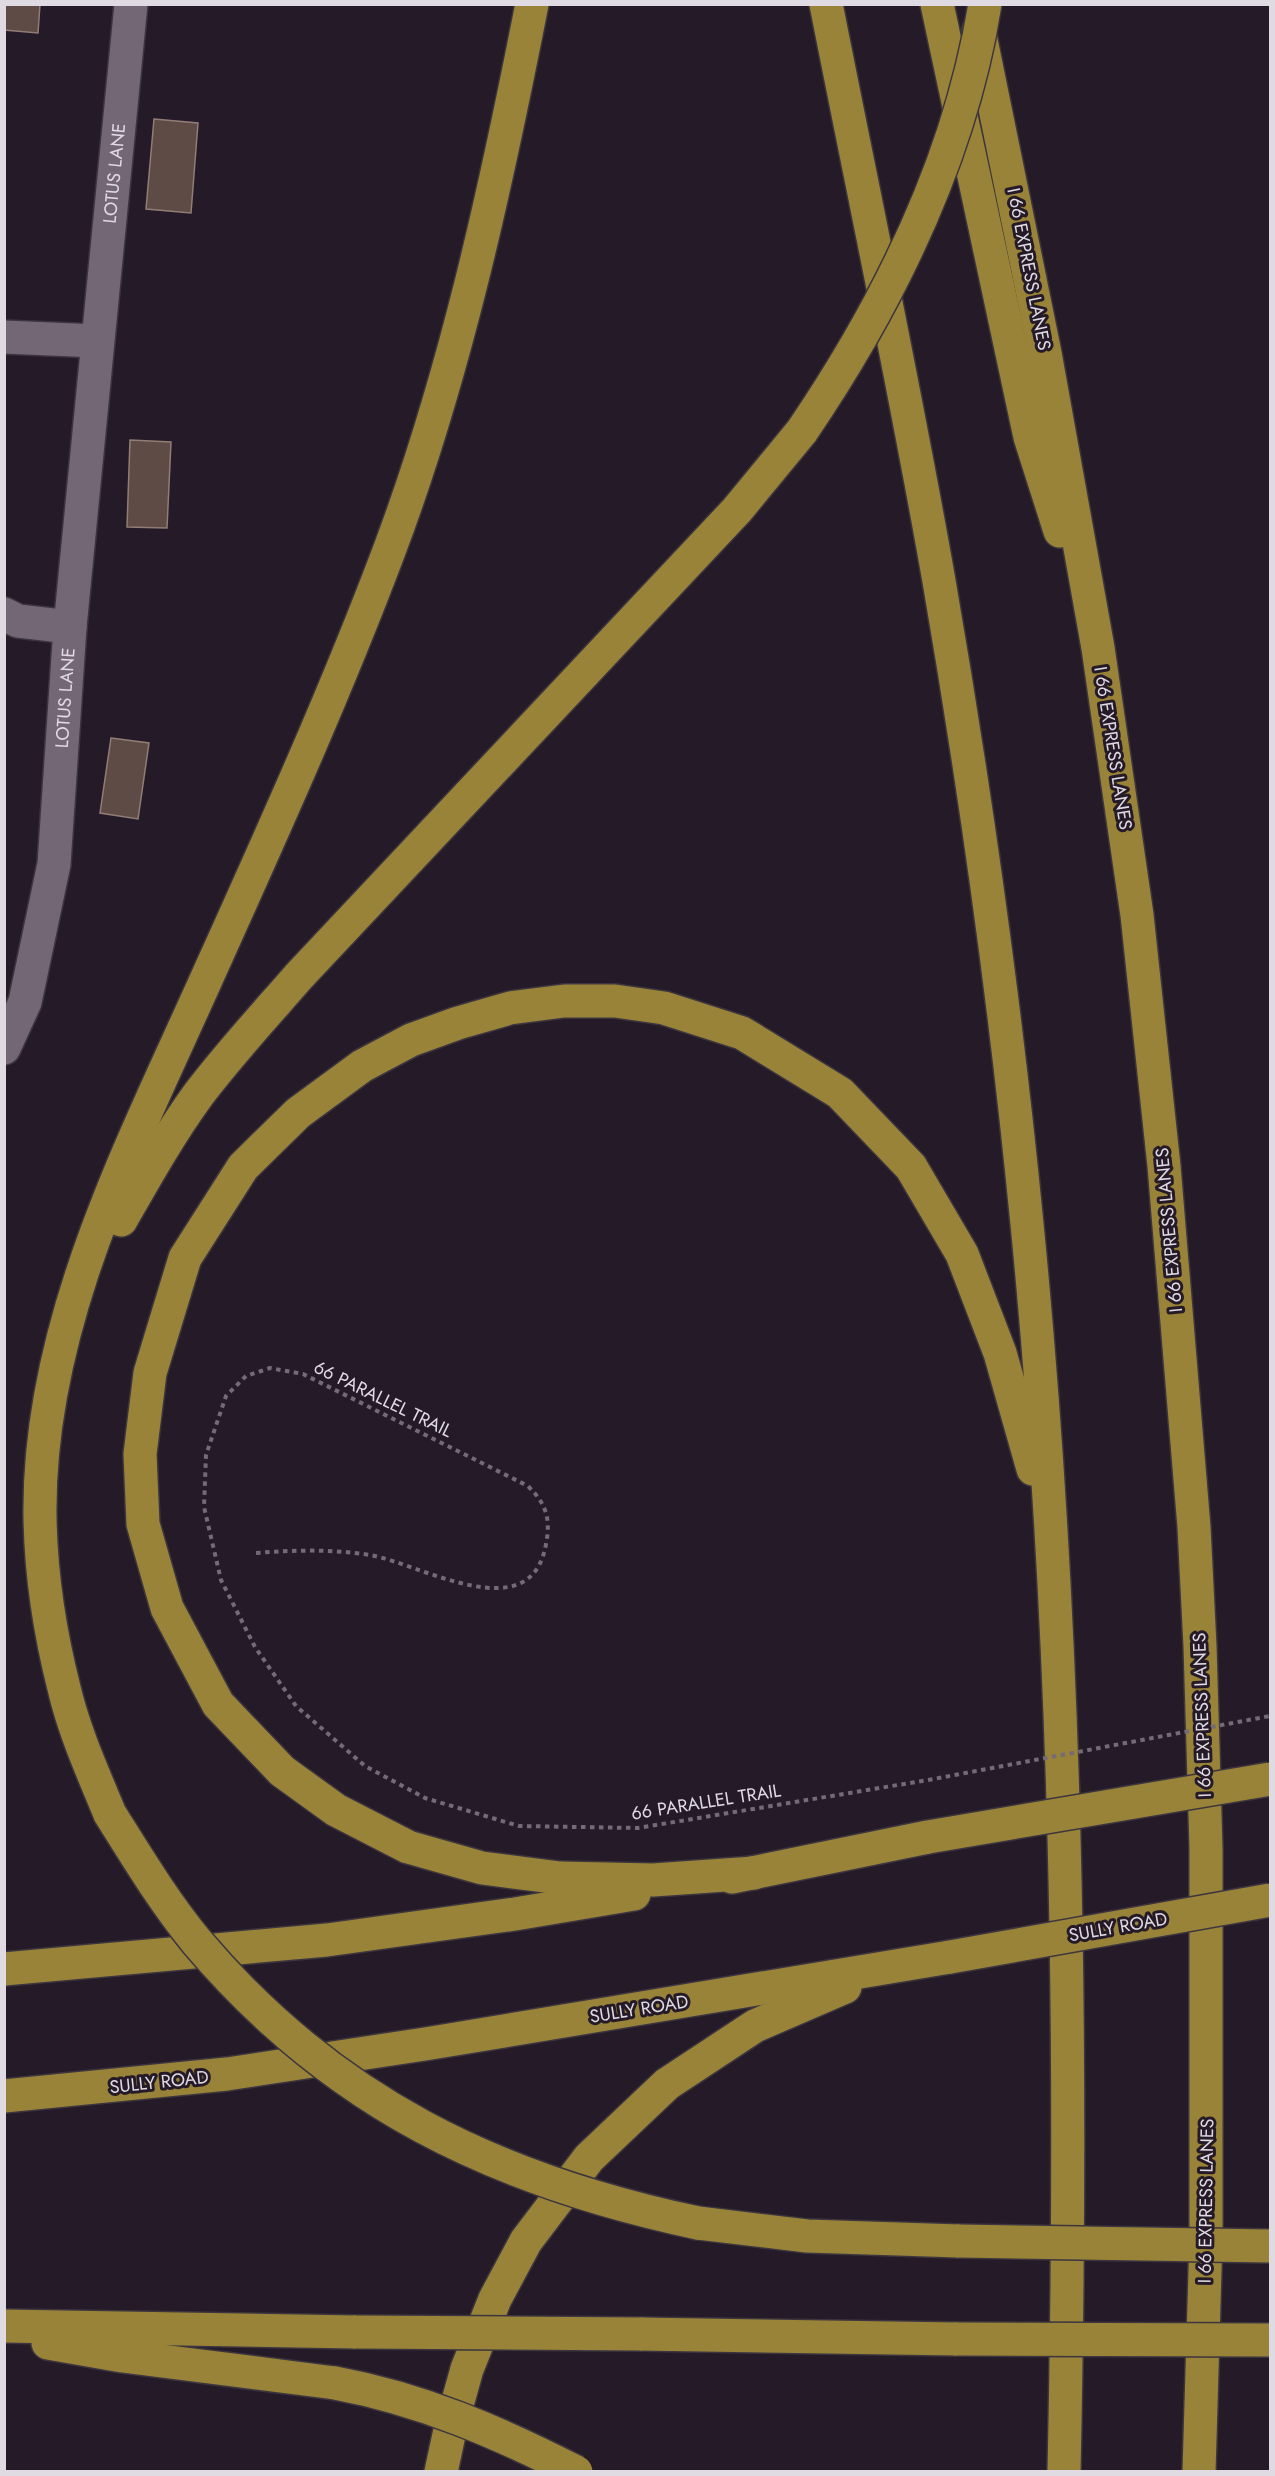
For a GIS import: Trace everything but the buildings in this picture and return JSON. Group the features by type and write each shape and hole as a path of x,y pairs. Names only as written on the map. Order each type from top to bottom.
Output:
{"highway":[{"path":"532,4 482,240 437,403 390,548 301,770 164,1074 109,1203 83,1272 61,1343 50,1401 43,1457 40,1516 43,1567 52,1635 64,1692 110,1814 195,1940 226,1975 308,2051 357,2087 435,2134 503,2165 599,2198 698,2223 807,2236 1270,2246"},
{"path":"826,4 938,573 980,833 1027,1221 1054,1577 1064,1780 1068,1986 1064,2472"},
{"path":"937,4 1030,437 1098,648"},
{"name":"I 66 EXPRESS LANES","path":"973,4 1041,330 1098,648 1119,784 1151,1039 1186,1416 1195,1551 1206,1848 1206,2237 1199,2472"},
{"path":"61,1343 109,1241 137,1191 197,1096 232,1052 298,976 737,510 802,431 836,381 867,328 896,274 919,223 967,86 985,4"},
{"path":"754,1873 653,1880 560,1878 483,1868 408,1846 336,1810 282,1771 218,1704 167,1608 143,1524 140,1454 150,1373 185,1258 243,1167 258,1152 298,1113 362,1066 411,1040 510,1008 564,1001 615,1001 664,1008 742,1033 840,1093 911,1167 962,1254 1000,1353 1031,1456 1054,1577"},
{"path":"4,1969 327,1940 515,1914 754,1873 928,1837 1270,1779"},
{"name":"SULLY ROAD","path":"4,2096 227,2074 425,2044 950,1958 1270,1900"},
{"path":"441,2472 467,2369 495,2299 526,2241 589,2158 667,2084 755,2026 852,1984 950,1958"},
{"path":"4,2326 957,2339 1270,2340"},
{"path":"4,2336 122,2356 335,2383 423,2404 460,2417 522,2444 576,2472"},
{"path":"446,2472 450,2430"}],"street":[{"name":"LOTUS LANE","path":"4,1048 25,1002 54,864 70,627 131,4"},
{"path":"4,337 97,341"},
{"path":"4,614 18,621 70,627"}],"path":[{"name":"66 PARALLEL TRAIL","path":"256,1553 307,1549 371,1556 485,1589 508,1589 527,1579 539,1567 546,1544 548,1519 542,1500 528,1486 303,1374 270,1368 246,1376 226,1396 206,1455 204,1507 220,1580 255,1647 296,1706 365,1766 425,1798 519,1826 638,1828 928,1780 1270,1716"}]}
